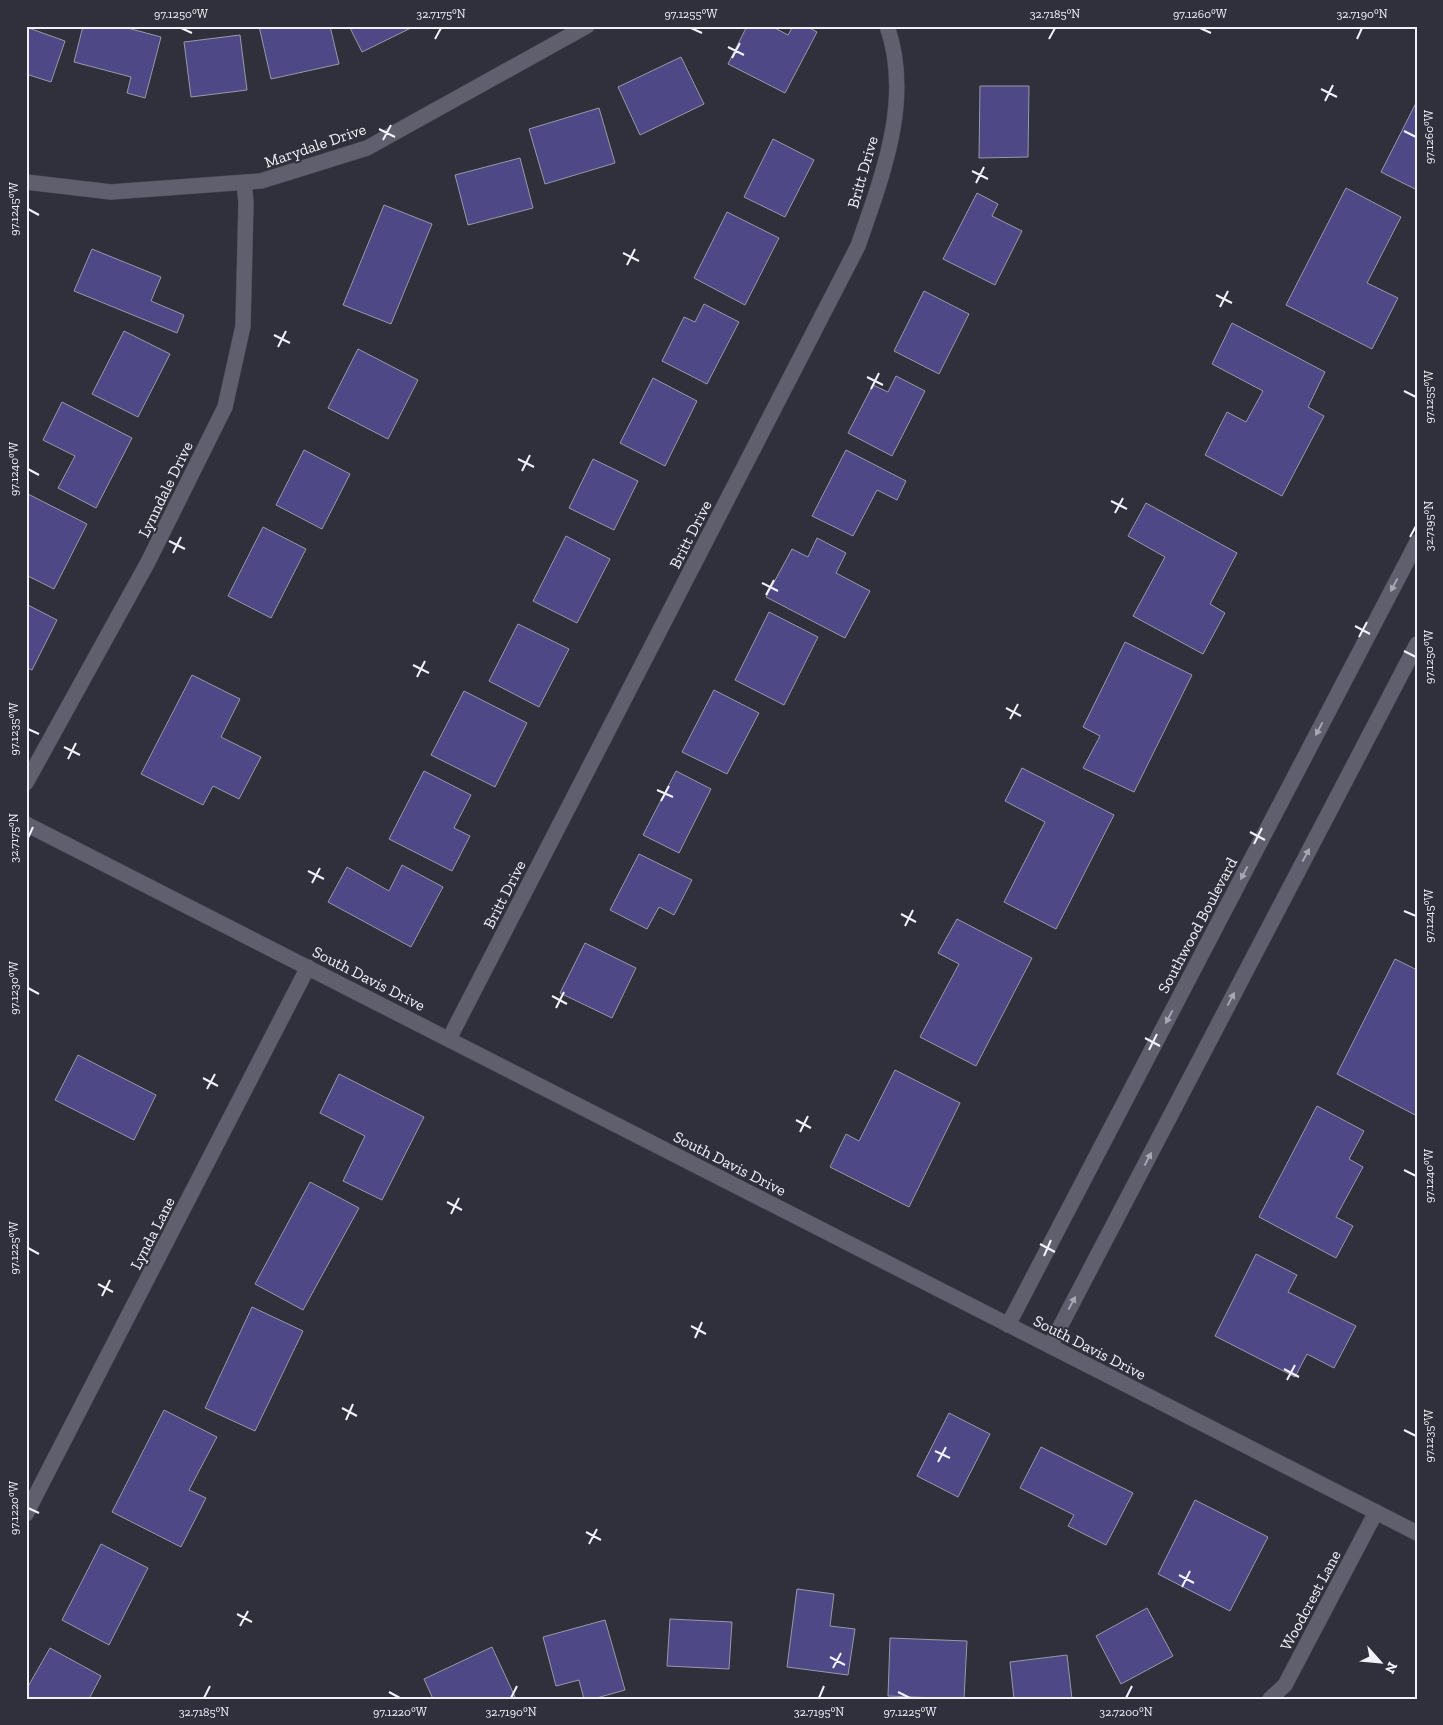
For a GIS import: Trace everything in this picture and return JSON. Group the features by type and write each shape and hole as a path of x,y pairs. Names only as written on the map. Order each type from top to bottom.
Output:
{"street":[{"name":"Marydale Drive","path":"26,182 112,192 244,184 261,181 367,148 587,26"},
{"name":"Britt Drive","path":"449,1039 858,246 886,163 898,93 891,38 887,26"},
{"name":"Lynndale Drive","path":"26,783 148,562 225,407 243,326 246,211 244,184"},
{"name":"Southwood Boulevard","path":"1008,1325 1417,542"},
{"path":"1050,1346 1417,644"},
{"name":"South Davis Drive","path":"26,824 1417,1533"},
{"name":"Lynda Lane","path":"26,1514 308,967"},
{"name":"Woodcrest Lane","path":"1270,1699 1285,1685 1376,1512"}],"building":[{"path":"83,26 120,26 161,37 145,98 127,93 131,77 74,62"},
{"path":"259,26 330,26 339,64 271,79"},
{"path":"349,26 415,26 362,52"},
{"path":"747,26 771,26 788,35 793,26 806,26 817,32 785,93 728,64"},
{"path":"26,27 65,41 51,82 26,74"},
{"path":"240,35 247,90 191,97 184,42"},
{"path":"681,57 704,104 640,135 618,87"},
{"path":"980,86 1029,86 1028,157 979,158"},
{"path":"1417,101 1417,190 1381,172"},
{"path":"599,108 615,163 545,184 529,129"},
{"path":"773,139 814,160 785,217 744,197"},
{"path":"520,158 533,208 468,225 455,175"},
{"path":"1346,188 1401,217 1367,283 1398,298 1372,349 1286,305"},
{"path":"977,193 998,204 992,216 1022,231 995,285 943,259"},
{"path":"384,205 432,224 391,324 343,305"},
{"path":"727,212 779,238 745,305 694,278"},
{"path":"92,249 161,277 151,301 184,315 177,333 74,291"},
{"path":"924,291 969,314 939,374 894,351"},
{"path":"704,304 739,322 707,384 662,361 684,317 695,322"},
{"path":"1232,323 1325,372 1308,407 1324,416 1282,496 1205,455 1227,412 1246,422 1263,391 1212,364"},
{"path":"124,331 170,354 138,417 92,394"},
{"path":"358,349 418,380 388,439 328,408"},
{"path":"896,376 925,391 892,456 848,433 873,385 888,392"},
{"path":"653,378 697,401 665,466 620,443"},
{"path":"62,402 132,438 96,508 58,488 75,456 43,440"},
{"path":"304,450 350,474 322,529 276,505"},
{"path":"846,450 906,481 897,500 877,490 853,536 812,516"},
{"path":"593,459 638,481 614,530 569,508"},
{"path":"26,493 87,524 54,589 26,575"},
{"path":"1146,503 1237,553 1210,604 1225,613 1203,654 1133,616 1165,557 1128,536"},
{"path":"263,527 306,549 271,618 228,596"},
{"path":"566,536 610,559 577,623 533,601"},
{"path":"817,538 846,553 836,573 870,591 845,638 766,597 792,549 808,557"},
{"path":"26,604 57,620 32,670 26,667"},
{"path":"769,612 818,637 784,705 735,680"},
{"path":"518,624 569,649 539,707 489,681"},
{"path":"1125,642 1192,675 1134,792 1083,768 1100,736 1083,727"},
{"path":"192,675 240,699 221,737 261,757 239,799 213,786 203,805 141,774"},
{"path":"714,690 759,713 727,774 682,752"},
{"path":"464,691 527,723 495,787 431,755"},
{"path":"1022,768 1114,815 1056,929 1004,902 1045,822 1005,801"},
{"path":"424,771 471,795 454,828 470,836 452,871 389,839"},
{"path":"676,771 711,789 679,853 643,835"},
{"path":"639,854 692,880 674,915 659,907 647,929 610,910"},
{"path":"402,865 443,887 411,947 328,902 347,867 389,891"},
{"path":"957,919 1032,958 976,1066 920,1037 959,964 938,953"},
{"path":"585,943 636,968 612,1018 560,993"},
{"path":"1395,959 1417,970 1417,1116 1337,1074"},
{"path":"78,1055 156,1095 134,1140 55,1100"},
{"path":"895,1070 960,1103 909,1207 830,1167 846,1134 859,1141"},
{"path":"339,1074 424,1117 382,1200 343,1181 365,1136 320,1113"},
{"path":"1317,1106 1364,1131 1349,1159 1363,1167 1336,1217 1353,1226 1336,1258 1259,1217"},
{"path":"310,1182 359,1208 303,1310 255,1284"},
{"path":"1256,1254 1297,1275 1288,1292 1356,1326 1334,1368 1307,1354 1295,1377 1215,1336"},
{"path":"252,1307 303,1331 255,1431 205,1408"},
{"path":"164,1410 217,1437 189,1490 206,1498 181,1547 112,1512"},
{"path":"949,1413 990,1434 958,1497 917,1476"},
{"path":"1041,1447 1133,1493 1106,1545 1068,1526 1074,1515 1020,1488"},
{"path":"1195,1500 1268,1537 1230,1611 1158,1574"},
{"path":"101,1544 148,1568 109,1645 62,1620"},
{"path":"797,1589 834,1594 830,1626 855,1629 848,1675 787,1667"},
{"path":"1147,1608 1173,1656 1121,1684 1096,1636"},
{"path":"670,1619 732,1622 729,1669 667,1666"},
{"path":"605,1620 625,1690 593,1699 584,1699 579,1680 556,1686 543,1637"},
{"path":"890,1638 967,1641 964,1699 888,1696"},
{"path":"492,1647 516,1699 433,1699 424,1679"},
{"path":"50,1648 101,1676 89,1699 26,1699 26,1690"},
{"path":"1067,1655 1072,1699 1014,1699 1010,1662"}]}
